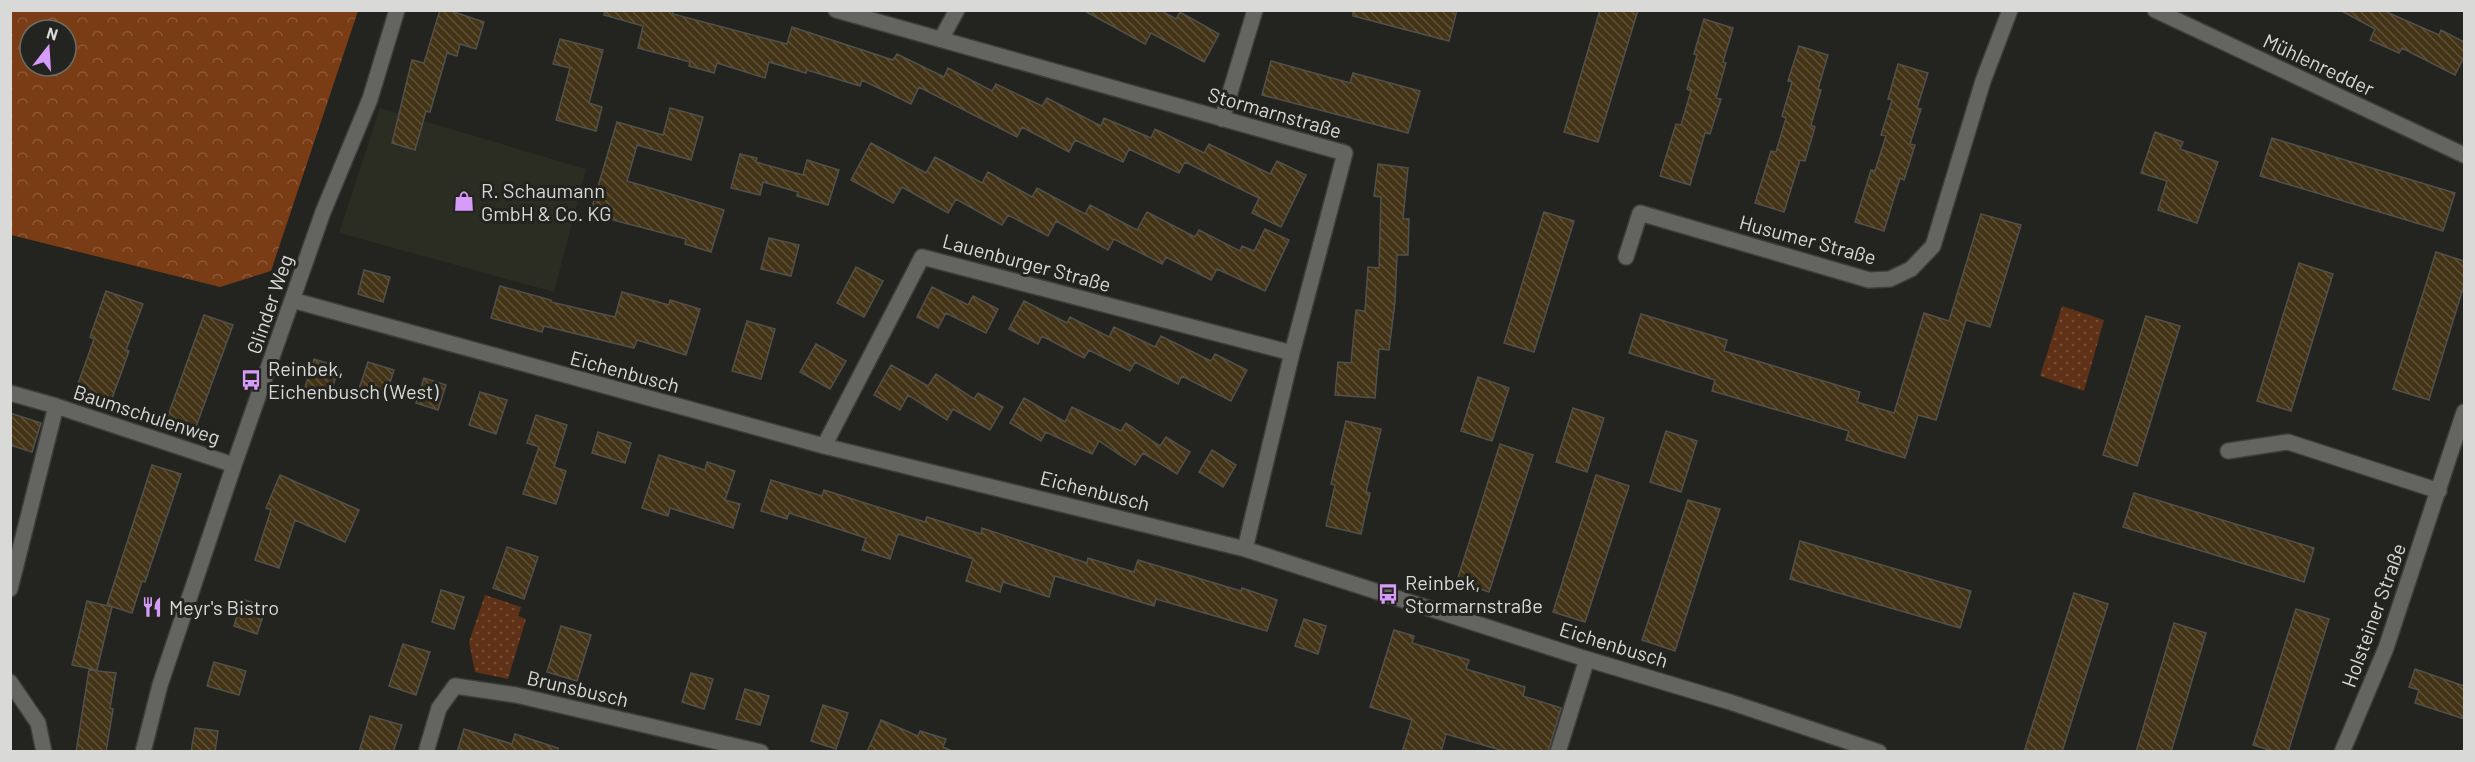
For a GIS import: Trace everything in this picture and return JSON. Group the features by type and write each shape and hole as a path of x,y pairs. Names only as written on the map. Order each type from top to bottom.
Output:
{"street":[{"name":"Glinder Weg","path":"143,752 160,685 234,465 323,212 370,99 397,10"},
{"name":"Stormarnstraße","path":"836,10 1345,153 1292,353 1245,549"},
{"path":"941,39 957,10"},
{"path":"1222,119 1255,10"},
{"name":"Husumer Straße","path":"1626,257 1640,213 1869,280 1890,279 1911,269 1933,246 1983,81 2010,10"},
{"name":"Mühlenredder","path":"2156,10 2464,155"},
{"name":"Lauenburger Straße","path":"824,446 922,257 1292,353"},
{"name":"Eichenbusch","path":"292,300 824,446 1245,549 1587,659 1723,700 1879,752"},
{"path":"10,393 56,406"},
{"name":"Baumschulenweg","path":"10,589 56,406 234,465"},
{"name":"Holsteiner Straße","path":"2342,752 2386,648 2464,412"},
{"path":"2228,451 2288,442 2439,491"},
{"path":"1558,752 1587,659"},
{"path":"10,682 38,723 44,752"},
{"name":"Brunsbusch","path":"426,752 439,708 455,686 516,695 761,752"}],"shaded area":[{"name":"R. Schaumann GmbH & Co. KG","path":"380,108 586,169 554,292 339,233"},
{"path":"2062,306 2104,320 2084,391 2040,376"},
{"path":"485,595 521,607 518,616 526,619 508,679 475,672 469,642"}],"green space":[{"path":"10,11 358,11 271,271 220,287 11,235"}],"building":[{"path":"440,10 448,10 484,22 476,49 460,44 457,56 447,53 430,112 426,111 415,150 392,143 412,60 424,63"},
{"path":"605,10 673,10 673,14 787,44 792,27 893,60 897,54 944,77 948,68 992,91 996,84 1042,106 1047,98 1101,126 1104,118 1151,138 1155,129 1204,153 1209,144 1270,174 1277,161 1306,175 1281,227 1252,213 1259,198 1185,162 1179,173 1129,149 1123,162 1075,140 1069,152 1022,127 1017,137 919,87 911,104 862,80 860,86 807,70 806,73 769,62 765,78 717,63 714,73 689,66 690,62 638,48 643,26 604,15"},
{"path":"1083,10 1160,10 1176,19 1180,12 1219,34 1204,62 1151,33 1145,44"},
{"path":"1353,10 1457,10 1449,41 1353,16"},
{"path":"1600,10 1638,10 1598,142 1564,132"},
{"path":"2340,10 2382,10 2439,35 2441,30 2464,42 2464,57 2455,75 2402,48 2399,53 2370,40 2375,29"},
{"path":"1704,19 1733,28 1716,98 1721,99 1710,134 1705,133 1690,185 1660,176 1676,124 1681,125 1691,91 1687,89"},
{"path":"560,39 603,50 589,103 602,107 596,131 556,120 570,68 553,64"},
{"path":"1799,46 1828,55 1811,125 1815,127 1805,161 1800,160 1784,212 1755,203 1771,151 1776,152 1786,118 1782,116 1792,82 1788,81"},
{"path":"1271,61 1350,83 1353,73 1420,91 1408,133 1262,95"},
{"path":"1898,64 1928,73 1917,108 1921,109 1910,144 1915,145 1904,180 1900,178 1884,231 1855,222 1871,170 1875,171 1886,136 1881,135 1892,100 1888,99"},
{"path":"670,108 703,117 691,160 637,145 627,181 724,210 711,252 685,244 686,239 590,214 617,122 663,135"},
{"path":"2155,132 2183,142 2180,149 2218,162 2197,223 2158,210 2167,181 2141,173"},
{"path":"2272,138 2455,193 2443,231 2260,176"},
{"path":"871,143 926,173 935,157 982,183 988,172 1032,197 1037,188 1085,214 1090,205 1137,230 1147,212 1195,237 1199,230 1240,251 1242,246 1254,251 1265,229 1289,240 1265,291 1217,269 1211,280 1166,257 1162,264 1114,239 1108,250 1056,221 1048,236 1008,215 1002,225 956,199 948,213 902,187 893,203 851,180"},
{"path":"740,154 757,158 756,162 803,175 807,160 839,170 828,205 797,196 798,192 763,182 760,195 731,188"},
{"path":"1378,164 1408,168 1403,219 1409,219 1408,255 1397,255 1395,302 1389,350 1379,349 1375,398 1335,395 1338,362 1351,363 1356,310 1365,311 1368,267 1379,268 1381,197 1374,196"},
{"path":"1544,212 1574,221 1534,352 1504,343"},
{"path":"1981,214 2021,225 1990,327 1966,320 1936,420 1918,415 1905,458 1846,440 1849,431 1712,391 1715,380 1629,353 1641,314 1727,340 1724,351 1860,392 1857,402 1894,413 1924,313 1949,321"},
{"path":"769,238 799,245 791,276 761,269"},
{"path":"2436,252 2464,261 2464,285 2429,400 2393,389"},
{"path":"2299,263 2333,274 2291,411 2257,401"},
{"path":"856,267 883,281 864,317 837,303"},
{"path":"364,270 390,277 383,302 358,294"},
{"path":"500,286 551,300 551,302 615,317 622,292 669,305 670,300 700,309 686,355 637,340 634,348 544,326 542,332 491,318"},
{"path":"932,287 968,305 973,296 998,309 986,333 946,313 938,328 917,317"},
{"path":"106,291 143,304 110,404 75,392 94,339 90,337"},
{"path":"1024,301 1067,323 1070,317 1109,337 1114,327 1155,347 1161,336 1211,361 1215,354 1247,370 1231,401 1182,376 1178,384 1135,362 1130,371 1089,350 1084,358 1042,336 1038,344 1009,329"},
{"path":"204,315 233,325 193,435 165,424"},
{"path":"2146,316 2180,326 2137,466 2103,455"},
{"path":"747,321 775,329 761,379 732,371"},
{"path":"816,344 846,361 830,389 800,372"},
{"path":"314,359 339,367 329,398 304,390"},
{"path":"368,362 394,370 385,398 359,389"},
{"path":"891,365 928,386 936,374 974,399 978,393 1003,407 990,430 953,409 947,420 908,395 900,410 874,395"},
{"path":"1478,377 1509,388 1492,441 1461,431"},
{"path":"424,378 446,385 438,410 416,403"},
{"path":"480,392 507,400 496,434 469,425"},
{"path":"1024,398 1065,422 1072,407 1121,431 1126,423 1160,446 1166,437 1190,452 1177,474 1143,453 1135,465 1099,441 1092,454 1046,432 1041,441 1010,423"},
{"path":"1573,408 1604,418 1587,472 1556,462"},
{"path":"10,413 41,423 32,452 10,445"},
{"path":"536,415 567,425 554,467 566,471 556,504 523,494 539,447 527,443"},
{"path":"1346,421 1381,429 1366,492 1370,493 1361,534 1326,526 1335,485 1331,484"},
{"path":"1666,431 1697,441 1681,492 1650,482"},
{"path":"598,432 631,443 625,463 592,453"},
{"path":"1500,444 1533,455 1489,592 1457,581"},
{"path":"1212,450 1236,465 1223,487 1199,472"},
{"path":"659,455 705,470 707,462 735,471 725,500 740,504 733,528 670,508 668,516 642,508"},
{"path":"152,465 181,474 145,582 142,581 132,613 107,605"},
{"path":"280,475 359,510 345,542 295,520 279,568 255,560 271,510 266,508"},
{"path":"1596,475 1629,486 1585,622 1553,612"},
{"path":"771,480 822,496 824,490 925,522 927,517 981,534 982,528 1087,563 1088,558 1134,572 1138,560 1241,591 1242,588 1277,600 1267,631 1156,599 1154,606 1055,576 1049,597 1003,582 1000,592 966,581 973,559 898,534 890,559 862,550 866,538 789,513 787,519 761,511"},
{"path":"2134,493 2314,548 2304,582 2123,527"},
{"path":"1688,500 1720,509 1675,651 1642,640"},
{"path":"1800,541 1971,591 1960,628 1790,579"},
{"path":"507,547 538,557 524,599 493,588"},
{"path":"441,590 464,597 454,629 432,622"},
{"path":"2074,593 2108,604 2062,752 2024,752"},
{"path":"242,599 266,607 257,634 234,626"},
{"path":"87,601 112,607 97,670 72,665"},
{"path":"2296,609 2329,619 2288,752 2276,752 2253,745"},
{"path":"1304,619 1326,626 1318,654 1295,646"},
{"path":"2174,623 2206,633 2171,752 2136,752"},
{"path":"561,626 591,635 577,681 547,672"},
{"path":"1394,630 1414,636 1412,643 1469,660 1466,669 1525,687 1523,696 1561,708 1548,752 1507,752 1446,734 1441,752 1402,752 1412,720 1370,707"},
{"path":"403,644 430,652 416,695 389,686"},
{"path":"214,662 246,671 239,695 207,686"},
{"path":"2415,669 2464,686 2464,719 2415,703 2419,690 2409,687"},
{"path":"89,670 116,673 106,752 76,752"},
{"path":"691,673 713,679 704,709 682,702"},
{"path":"745,689 769,696 760,725 736,719"},
{"path":"823,705 848,713 836,749 811,741"},
{"path":"370,716 402,725 393,752 359,752"},
{"path":"881,720 918,736 920,731 946,739 943,747 954,752 867,752"},
{"path":"195,728 218,731 215,752 191,752"},
{"path":"464,729 512,744 515,734 558,748 558,752 457,752"}],"place":[{"name":"R. Schaumann GmbH & Co. KG","path":"464,201"},
{"name":"Reinbek, Eichenbusch (West)","path":"251,380"},
{"name":"Reinbek, Stormarnstraße","path":"1388,594"},
{"name":"Meyr's Bistro","path":"152,607"}]}
